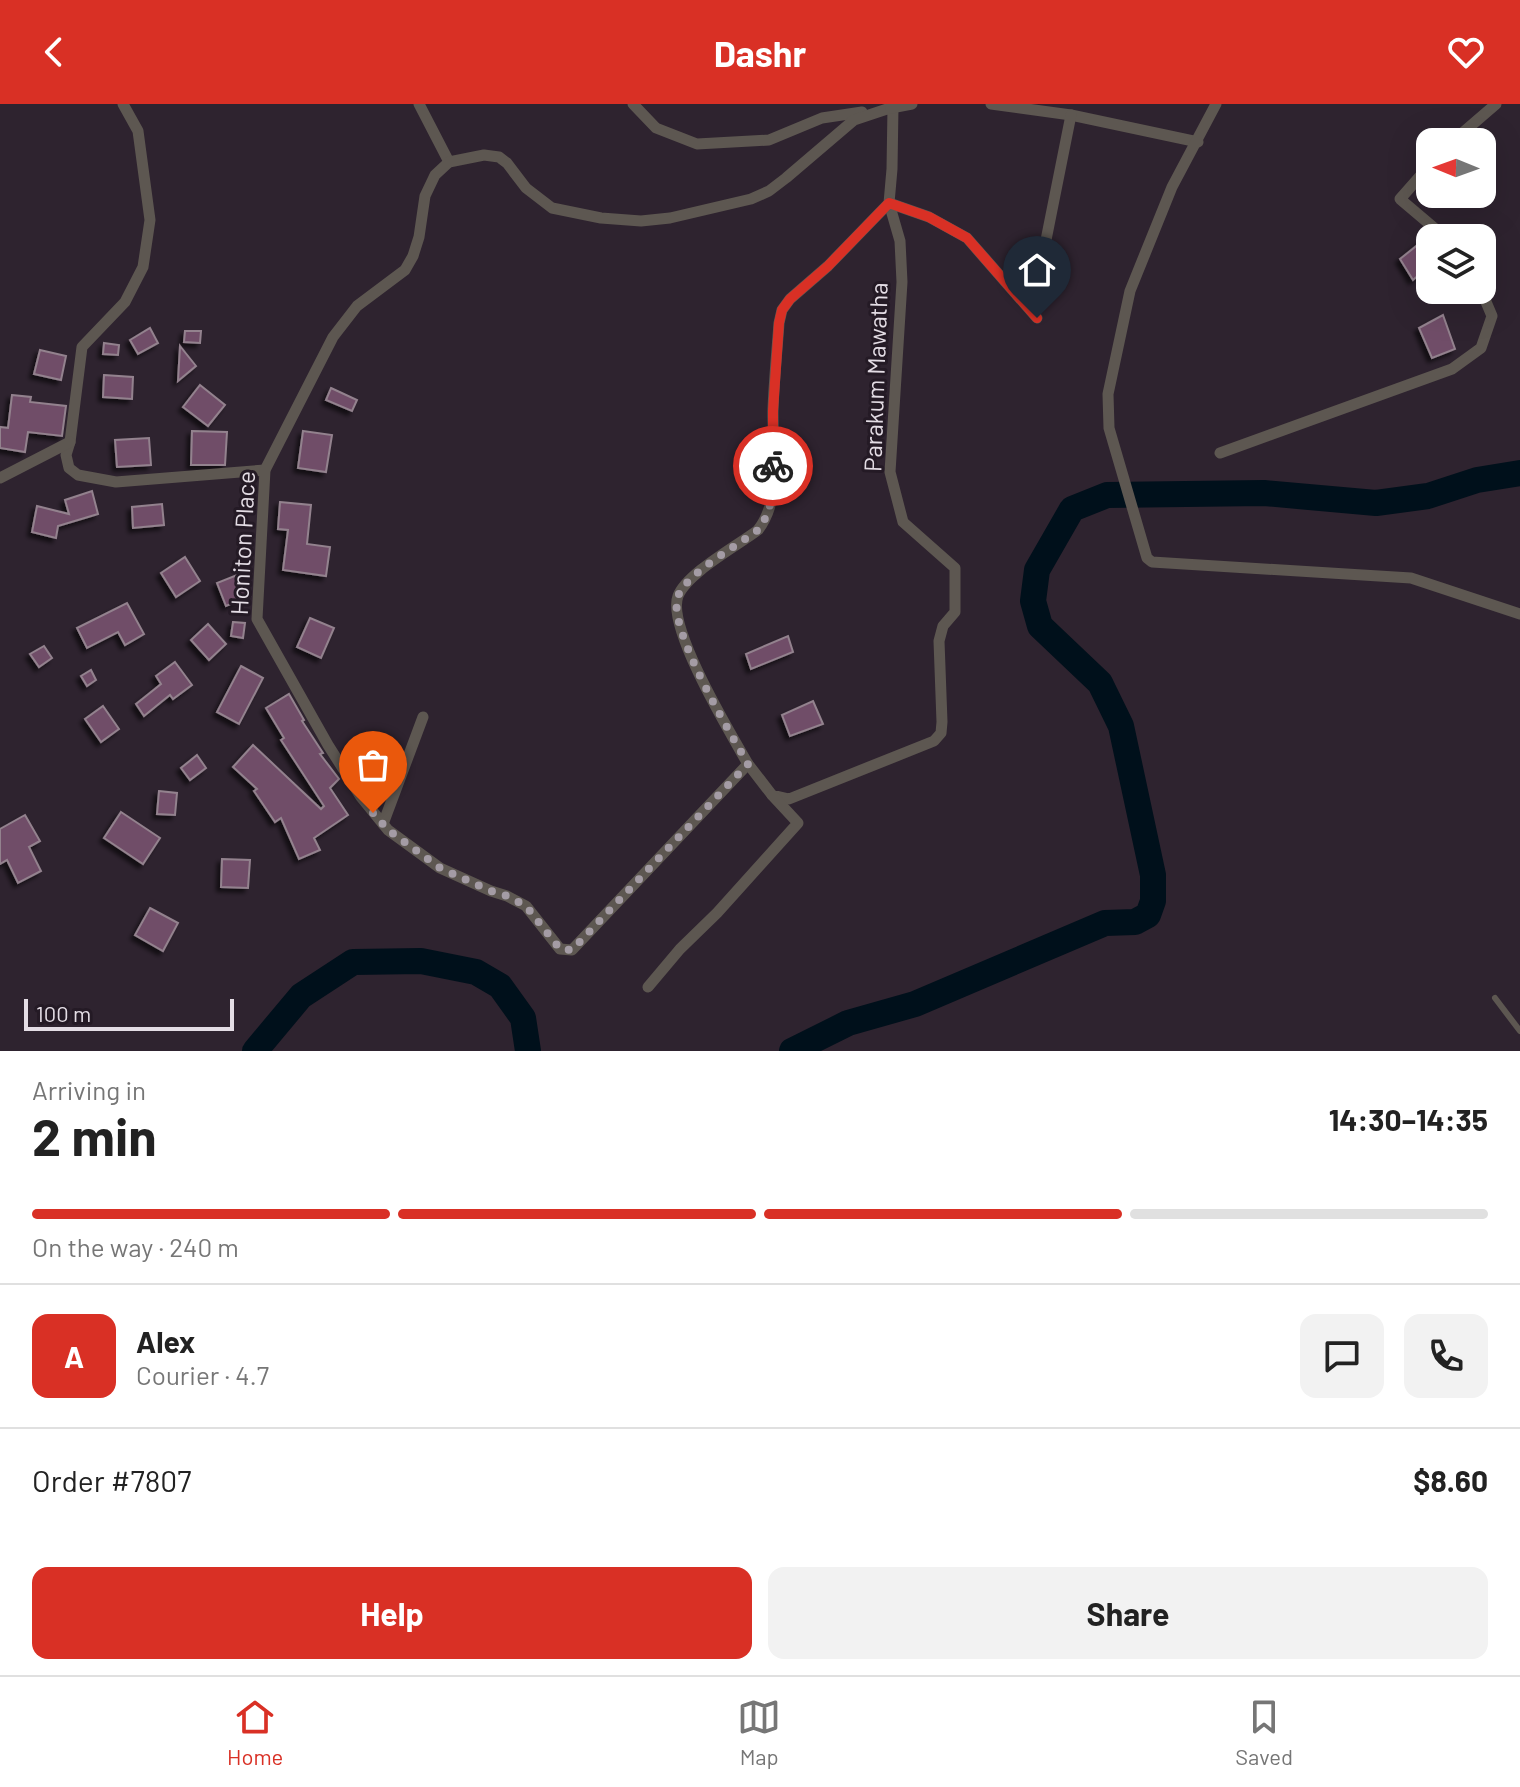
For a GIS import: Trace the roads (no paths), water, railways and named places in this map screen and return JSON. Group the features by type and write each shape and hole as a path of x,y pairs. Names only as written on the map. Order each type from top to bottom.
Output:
{"street":[{"path":"123,104 138,131 150,220 143,267 125,302 82,347 66,455 69,468 78,475 116,482 265,470"},
{"path":"419,104 449,162 484,155 499,157 526,188 552,208 601,218 641,221 670,218 751,199 769,191 854,120 896,106"},
{"path":"633,104 656,128 697,144 769,140 822,118 912,104"},
{"path":"991,104 1071,115 1198,142"},
{"path":"1216,104 1172,187 1130,291 1108,394 1109,428 1147,558 1152,562 1411,578 1520,614"},
{"path":"1468,128 1496,104"},
{"path":"648,987 798,823 748,764 695,665 680,628 676,608 683,588 697,573 758,530 765,521 774,480 773,411 782,310 889,203 896,106"},
{"path":"1044,250 1071,115"},
{"name":"Honiton Place","path":"449,162 435,175 425,196 419,237 405,270 357,306 342,324 265,470 257,619 328,745 361,797 388,830 440,868 526,906 560,949 572,950 748,764"},
{"path":"1416,181 1400,199 1429,224"},
{"path":"889,203 929,217 967,238 1037,318"},
{"name":"Parakum Mawatha","path":"772,795 789,799 934,741 941,733 939,641 943,626 955,612 955,568 903,522 890,472 902,282 900,241 889,203"},
{"path":"1220,453 1452,369 1481,348 1492,316 1487,304"},
{"path":"0,478 70,442"},
{"path":"383,824 423,717"}],"lane":[{"path":"1495,998 1520,1031"}],"waterway":[{"path":"792,1051 848,1023 915,1004 1105,923 1135,922 1148,915 1153,901 1153,875 1121,726 1100,683 1040,626 1033,601 1037,570 1072,509 1107,495 1264,493 1376,503 1428,496 1477,480 1520,473"},
{"path":"255,1051 301,996 353,962 421,961 476,972 500,986 523,1018 528,1051"}]}
